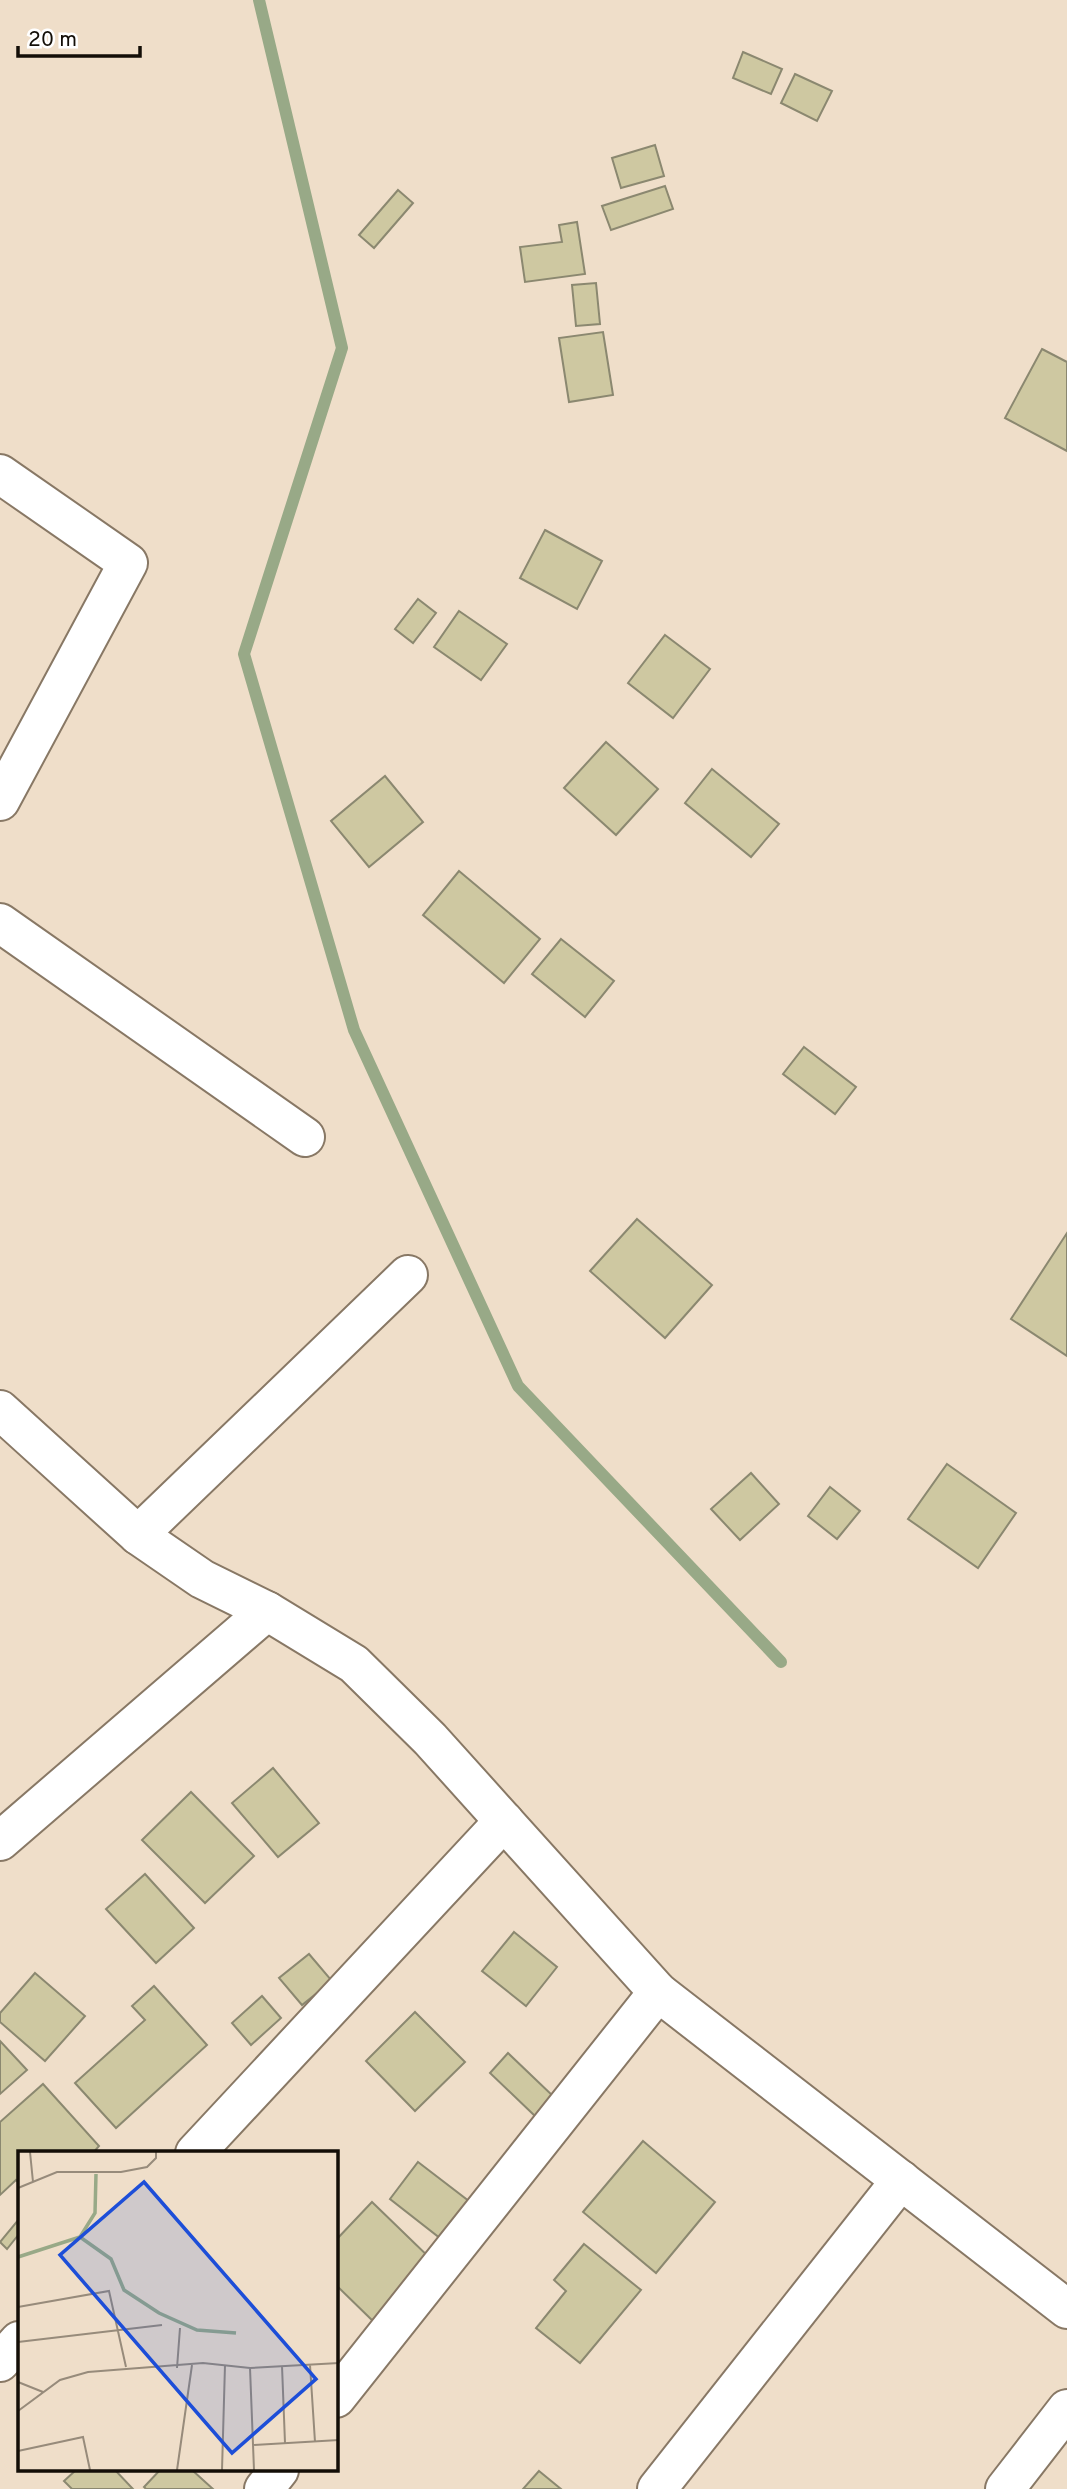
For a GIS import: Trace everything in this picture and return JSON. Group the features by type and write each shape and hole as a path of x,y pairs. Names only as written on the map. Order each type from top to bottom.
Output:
{"street":[{"path":"0,474 128,563 0,801"},
{"path":"0,923 306,1137"},
{"path":"138,1535 408,1275"},
{"path":"0,1410 138,1535 202,1579 267,1611 354,1664 430,1740 658,1992 1067,2309"},
{"path":"0,1841 267,1611"},
{"path":"196,2151 504,1821"},
{"path":"338,2395 658,1992"},
{"path":"657,2489 901,2180"},
{"path":"0,2362 18,2342"},
{"path":"1005,2489 1067,2409"},
{"path":"264,2489 277,2472"}],"building":[{"path":"743,52 782,69 771,94 733,78"},
{"path":"795,74 832,91 817,121 781,103"},
{"path":"655,145 664,176 621,188 612,158"},
{"path":"665,186 673,209 611,230 602,206"},
{"path":"398,190 413,203 374,248 359,235"},
{"path":"577,222 585,274 525,282 520,247 562,242 559,225"},
{"path":"596,283 600,324 576,326 572,285"},
{"path":"603,332 613,395 569,402 559,338"},
{"path":"1042,349 1067,362 1067,451 1005,418"},
{"path":"545,530 602,561 577,609 520,578"},
{"path":"418,599 436,613 413,643 395,629"},
{"path":"459,611 507,644 481,680 434,647"},
{"path":"665,635 710,669 673,718 628,683"},
{"path":"606,742 658,789 616,835 564,788"},
{"path":"712,769 779,824 751,857 685,803"},
{"path":"385,776 423,822 369,867 331,821"},
{"path":"459,871 540,939 504,983 423,915"},
{"path":"561,939 614,981 585,1017 532,974"},
{"path":"804,1047 856,1087 835,1114 783,1074"},
{"path":"637,1219 712,1285 665,1338 590,1271"},
{"path":"1067,1233 1067,1356 1011,1319"},
{"path":"947,1464 1016,1513 978,1568 908,1519"},
{"path":"751,1473 779,1504 740,1540 711,1509"},
{"path":"830,1487 860,1511 837,1539 808,1516"},
{"path":"273,1768 319,1823 278,1857 232,1803"},
{"path":"191,1792 254,1856 205,1903 142,1840"},
{"path":"145,1874 194,1928 156,1963 106,1909"},
{"path":"514,1932 557,1967 526,2006 482,1971"},
{"path":"309,1954 332,1981 302,2005 279,1978"},
{"path":"35,1973 85,2016 45,2061 0,2022 0,2013"},
{"path":"154,1986 207,2045 116,2128 75,2083 145,2020 132,2006"},
{"path":"262,1996 281,2018 251,2045 232,2023"},
{"path":"415,2012 465,2062 415,2111 366,2061"},
{"path":"0,2041 27,2070 0,2094"},
{"path":"508,2053 554,2097 535,2116 490,2073"},
{"path":"43,2084 99,2146 95,2151 18,2151 18,2182 16,2180 0,2195 0,2122"},
{"path":"643,2141 715,2202 656,2273 583,2212"},
{"path":"418,2162 474,2205 445,2242 390,2199"},
{"path":"372,2202 435,2263 376,2324 338,2287 338,2238"},
{"path":"18,2220 18,2235 7,2249 0,2242"},
{"path":"584,2244 641,2290 580,2363 536,2328 566,2291 554,2280"},
{"path":"539,2471 561,2489 523,2489"},
{"path":"74,2472 117,2472 133,2489 72,2489 64,2481"},
{"path":"158,2472 194,2472 213,2489 146,2489 144,2487"}],"waterway":[{"path":"259,0 342,348 244,654 354,1030 518,1386 781,1662"}]}
